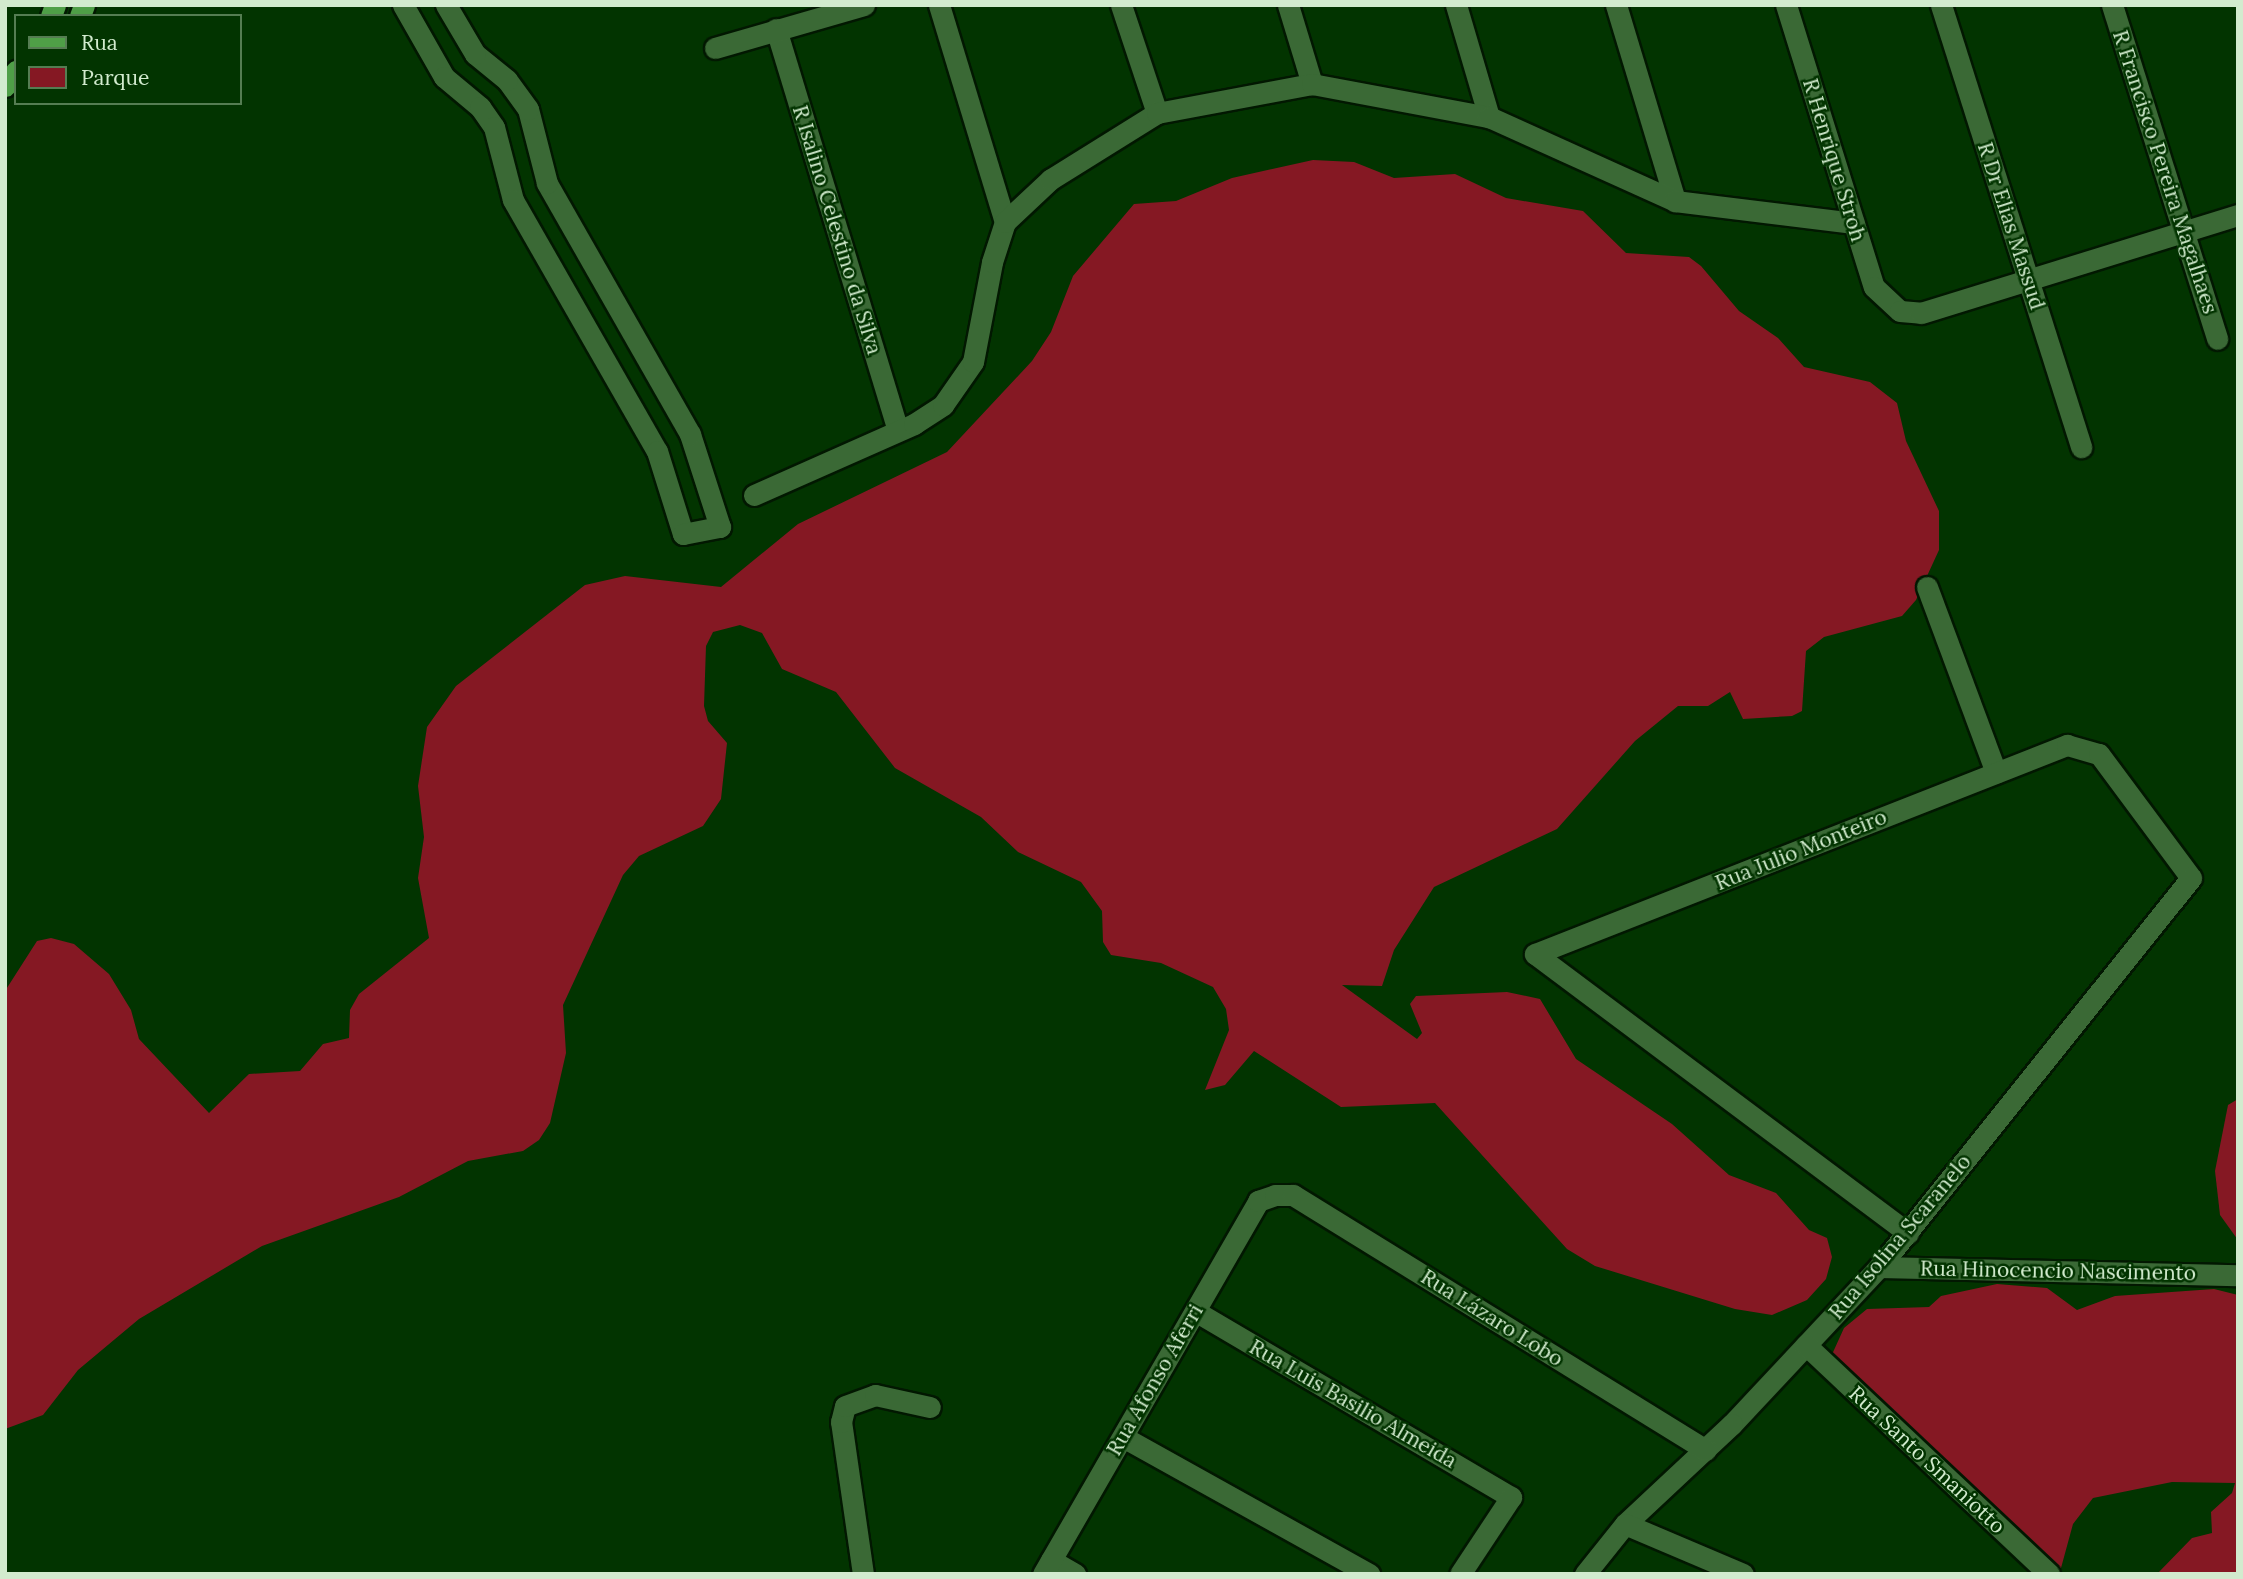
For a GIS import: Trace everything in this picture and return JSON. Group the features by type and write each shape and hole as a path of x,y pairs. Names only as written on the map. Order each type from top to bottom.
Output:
{"street":[{"path":"402,5 444,77 480,107 494,127 513,200 657,451 683,534 720,527 690,434 547,183 528,109 508,80 475,54 446,5"},
{"path":"715,48 864,5"},
{"path":"754,495 937,410 966,377 979,345 983,303 1005,222 939,5"},
{"path":"1121,5 1157,113"},
{"path":"1288,5 1312,84"},
{"path":"1456,5 1489,117"},
{"path":"1616,5 1675,201"},
{"name":"R Henrique Stroh","path":"1786,5 1874,287 1894,308 1922,313 2028,280"},
{"name":"R Dr Elias Massud","path":"1941,5 2081,447"},
{"name":"R Francisco Pereira Magalhaes","path":"2112,5 2217,339"},
{"name":"R Isalino Celestino da Silva","path":"776,29 898,430"},
{"path":"1005,222 1061,172 1157,113 1312,84 1489,117 1675,201 1854,223"},
{"path":"2028,280 2238,215"},
{"path":"1927,587 1996,773"},
{"name":"Rua Julio Monteiro","path":"1908,1233 1535,954 2067,745 2099,754 2191,878"},
{"name":"Rua Isolina Scaranelo","path":"1586,1574 1625,1524 1706,1450 1879,1267 2191,878"},
{"name":"Rua Afonso Aferri","path":"1047,1567 1258,1201 1275,1195"},
{"name":"Rua Lázaro Lobo","path":"1275,1195 1293,1195 1706,1450"},
{"name":"Rua Hinocencio Nascimento","path":"1879,1267 2238,1275"},
{"name":"Rua Luis Basilio Almeida","path":"1195,1311 1511,1497 1460,1574"},
{"name":"Rua Santo Smaniotto","path":"1806,1345 2049,1574"},
{"path":"863,1574 841,1422 845,1406 875,1395 930,1407"},
{"path":"1123,1437 1369,1574"},
{"path":"1625,1524 1743,1574"},
{"path":"1047,1567 1075,1574"}],"green space":[{"path":"1313,160 1354,162 1394,178 1455,174 1506,198 1583,211 1626,253 1689,257 1701,266 1739,311 1778,338 1804,367 1870,382 1897,403 1906,441 1939,511 1939,550 1916,600 1902,616 1824,637 1806,651 1802,711 1792,716 1743,719 1730,692 1708,706 1678,706 1635,741 1557,829 1434,887 1394,950 1382,986 1342,985 1417,1039 1422,1033 1410,1004 1416,996 1507,992 1540,999 1576,1059 1672,1124 1729,1175 1776,1193 1809,1230 1827,1238 1832,1257 1826,1279 1807,1300 1772,1315 1735,1309 1595,1266 1567,1249 1435,1103 1341,1107 1254,1051 1225,1085 1205,1090 1229,1030 1226,1009 1213,987 1161,963 1111,955 1103,942 1102,911 1081,882 1018,852 981,817 895,768 836,692 782,669 762,633 740,625 713,632 706,646 704,706 708,721 727,743 721,799 703,826 639,856 623,875 563,1005 566,1053 550,1123 539,1140 523,1151 468,1161 399,1197 262,1246 139,1319 78,1370 43,1415 5,1429 5,991 37,941 51,938 74,944 109,974 131,1010 139,1039 209,1113 249,1074 300,1071 323,1044 349,1038 350,1010 359,994 429,938 418,878 424,837 418,786 427,727 456,686 585,585 625,576 721,587 798,524 947,452 1032,361 1051,332 1073,276 1134,204 1176,201 1232,178"},
{"path":"2238,1099 2238,1240 2220,1215 2215,1171 2228,1105"},
{"path":"1997,1284 2047,1288 2077,1310 2115,1296 2214,1289 2238,1295 2238,1574 2157,1574 2192,1538 2212,1533 2211,1512 2232,1493 2235,1483 2172,1482 2093,1498 2073,1524 2061,1568 2047,1572 1836,1386 1829,1361 1844,1328 1867,1309 1929,1307 1941,1296"}]}
